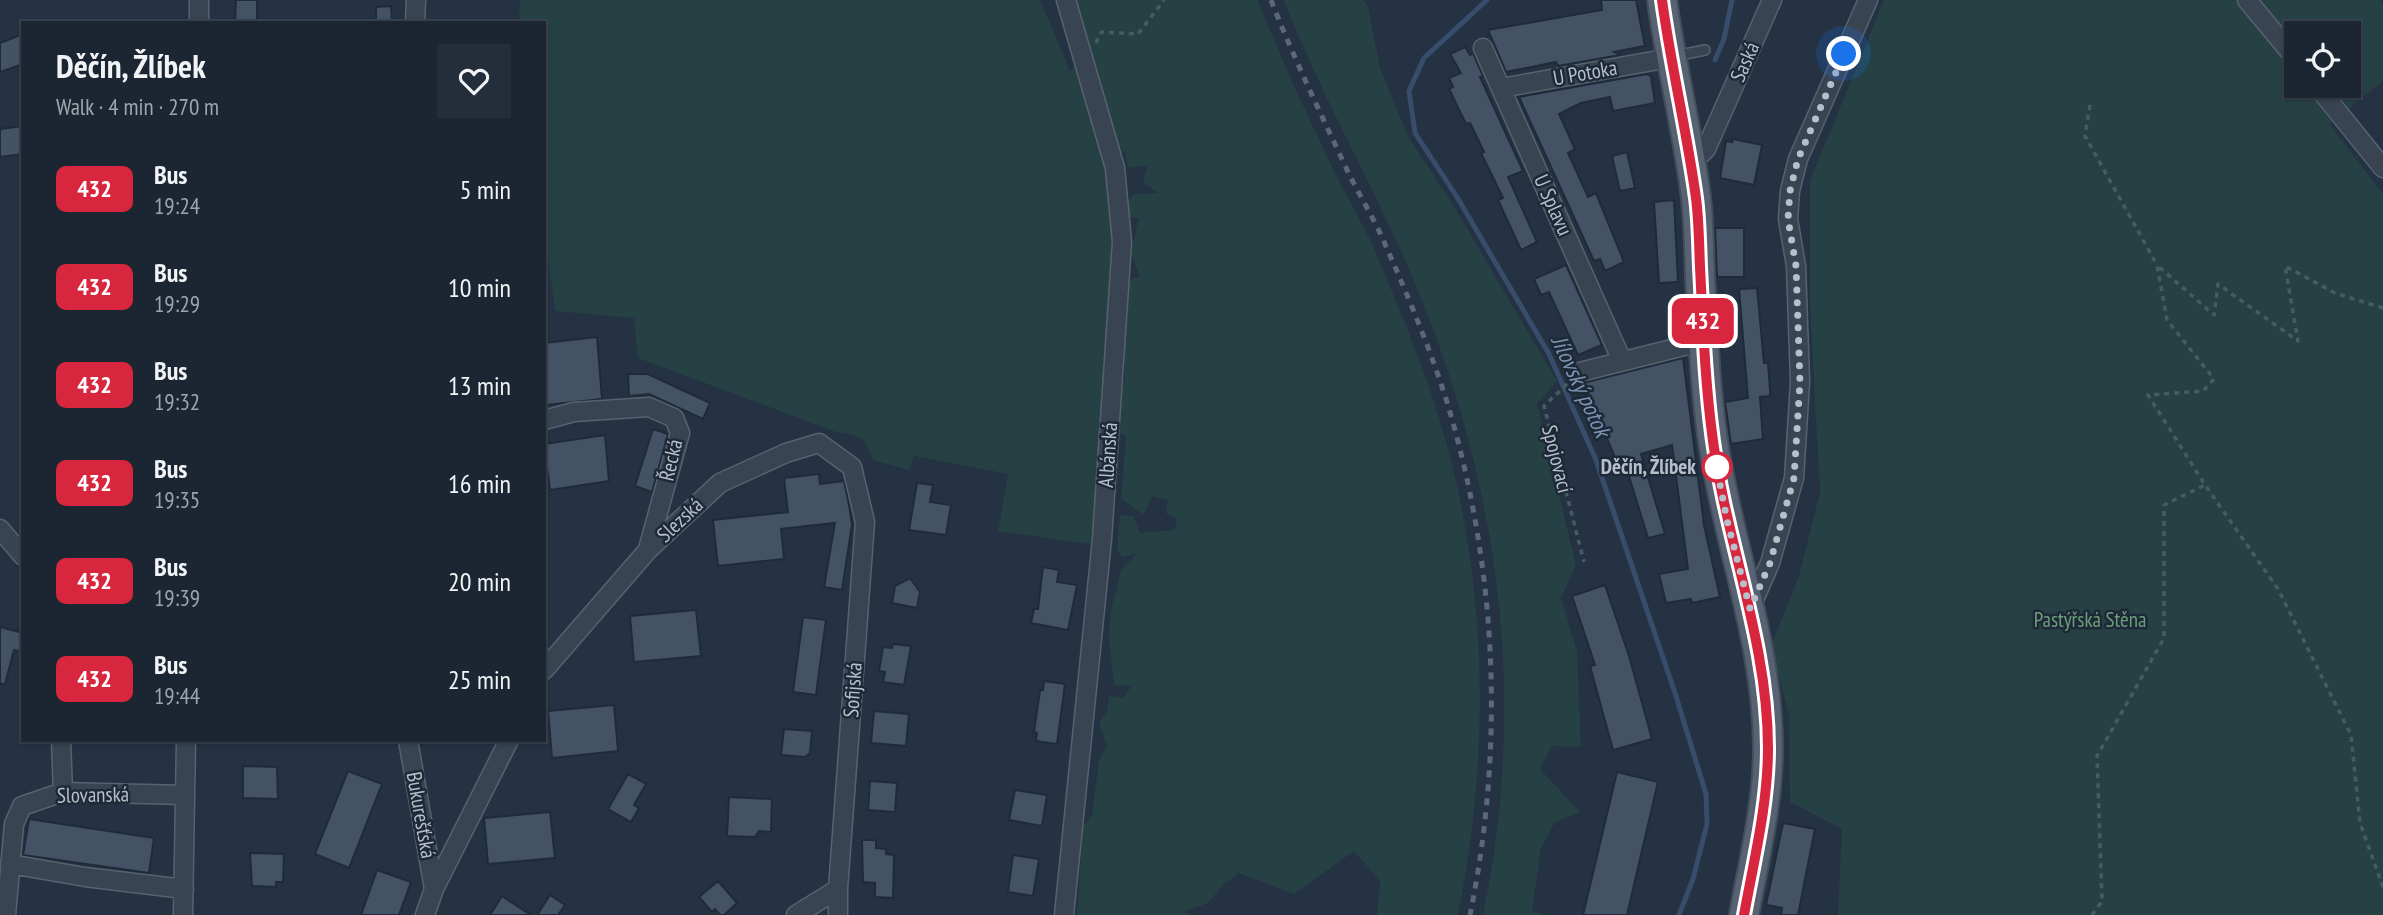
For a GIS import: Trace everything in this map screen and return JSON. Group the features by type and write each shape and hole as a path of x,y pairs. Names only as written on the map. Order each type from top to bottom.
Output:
{"main road":[{"path":"1662,0 1696,198 1709,415 1716,464 1760,655 1768,748 1765,806 1744,915"}],"street":[{"path":"199,0 199,21"},
{"path":"415,21 416,0"},
{"name":"Albánská","path":"1063,915 1102,539 1122,242 1115,168 1066,0"},
{"name":"Saská","path":"1690,164 1706,149 1718,125 1772,0"},
{"path":"1750,609 1770,563 1794,478 1800,382 1796,266 1788,219 1790,191 1798,159 1868,0"},
{"path":"2247,0 2284,45"},
{"name":"U Splavu","path":"1483,48 1622,361"},
{"name":"U Potoka","path":"1501,88 1670,58"},
{"path":"2327,98 2383,168"},
{"path":"1580,372 1704,341"},
{"name":"Řecká","path":"546,419 574,412 649,407 674,418 680,433 648,550"},
{"name":"Slezská","path":"546,668 648,550 720,483 786,453 819,443 852,467"},
{"name":"Sofijská","path":"838,915 866,522 852,467"},
{"path":"0,529 21,554"},
{"path":"61,742 63,792"},
{"path":"183,915 186,742"},
{"name":"Bukurešťská","path":"408,742 434,889"},
{"path":"425,915 434,889 508,742"},
{"name":"Slovanská","path":"6,915 14,824 22,806 63,792 184,795"},
{"path":"10,864 85,877 184,889"},
{"path":"796,915 838,889"}],"lane":[{"path":"1670,58 1705,50"}],"path":[{"path":"1086,68 1101,32 1138,34 1164,0"},
{"path":"2090,105 2085,136 2157,265 2167,320 2214,379 2203,391 2148,395 2205,485 2278,589 2351,735 2360,823 2383,887"},
{"path":"2157,265 2214,314 2218,284 2298,341 2285,266 2334,293 2383,308"},
{"name":"Spojovací","path":"1580,372 1544,406 1584,562"},
{"path":"2092,915 2102,901 2097,756 2164,638 2164,505 2205,485"}],"green space":[{"path":"520,0 1040,0 1070,71 1087,52 1072,0 1258,0 1296,90 1370,240 1396,300 1427,381 1452,464 1474,592 1480,722 1469,851 1458,915 1377,915 1380,881 1354,851 1294,894 1239,873 1223,885 1208,903 1185,911 1190,915 1077,915 1083,826 1092,816 1099,760 1107,746 1099,723 1107,711 1109,696 1124,698 1131,686 1114,685 1109,636 1111,611 1121,570 1138,553 1123,557 1117,550 1120,515 1133,516 1140,533 1174,530 1177,520 1166,513 1168,500 1152,496 1144,515 1121,499 1126,437 1110,426 1112,396 1125,381 1124,337 1112,336 1096,545 998,531 1008,474 914,456 909,470 873,460 864,442 856,436 836,432 638,358 634,318 555,311 546,245 546,21 519,21","holes":["1125,152 1128,168 1148,165 1143,182 1158,193 1134,194 1123,207 1125,217 1139,218 1131,254 1140,276 1119,285 1114,293 1109,202 1118,202 1116,154"]},
{"path":"1284,0 1363,0 1368,7 1380,68 1408,136 1450,200 1557,381 1537,404 1576,565 1561,598 1577,651 1581,747 1552,746 1540,769 1580,812 1555,822 1541,848 1532,911 1546,915 1483,915 1496,834 1503,753 1504,673 1498,594 1486,516 1468,438 1444,360 1415,283 1314,72"},
{"name":"Pastýřská Stěna","path":"1884,0 2380,0 2383,4 2383,81 2329,124 2383,194 2383,915 1838,915 1842,829 1790,802 1789,715 1771,646 1799,576 1820,492 1810,306 1810,181"}],"building":[{"path":"236,0 257,0 257,21 235,21"},
{"path":"1601,0 1636,0 1645,46 1614,52 1620,55 1558,66 1556,62 1506,72 1488,30 1602,10"},
{"path":"391,6 392,21 376,21 376,7"},
{"path":"21,35 21,65 0,72 0,43"},
{"path":"1465,47 1470,55 1473,53 1483,76 1480,77 1523,171 1508,177 1537,242 1521,250 1498,200 1503,198 1481,153 1484,152 1470,123 1466,124 1449,89 1453,87 1449,78 1461,73 1450,54"},
{"path":"1647,74 1651,76 1655,103 1613,111 1610,97 1581,103 1559,114 1575,149 1568,153 1588,197 1596,193 1624,262 1605,271 1600,259 1594,261 1519,97"},
{"path":"21,126 21,154 0,157 0,129"},
{"path":"1733,139 1762,145 1754,185 1720,178 1726,141 1732,142"},
{"path":"1627,152 1635,188 1620,191 1612,156"},
{"path":"1674,200 1678,282 1659,283 1654,202"},
{"path":"1715,228 1744,228 1744,277 1717,277"},
{"path":"1566,265 1602,345 1578,355 1549,292 1541,295 1534,279"},
{"path":"1757,288 1764,363 1768,363 1770,390 1770,396 1760,397 1763,439 1731,444 1725,402 1748,398 1739,289"},
{"path":"597,337 602,399 546,405 546,343"},
{"path":"1683,358 1704,525 1720,597 1692,603 1691,599 1666,603 1659,574 1688,569 1672,445 1641,454 1665,534 1648,538 1624,460 1617,462 1583,383"},
{"path":"628,374 648,374 710,403 703,419 649,394 629,396"},
{"path":"653,429 668,434 652,492 635,486"},
{"path":"605,435 609,481 550,490 546,444"},
{"path":"819,474 820,484 844,481 849,505 852,525 842,590 824,587 835,523 781,529 784,559 718,566 713,520 788,512 784,478"},
{"path":"917,483 933,485 930,502 951,505 946,535 909,530"},
{"path":"1043,567 1059,570 1057,582 1077,585 1068,630 1031,623 1034,609 1038,609"},
{"path":"910,578 920,592 917,608 892,603 895,586"},
{"path":"1605,585 1629,656 1652,739 1613,750 1590,666 1595,665 1572,596"},
{"path":"696,610 701,656 634,662 630,616"},
{"path":"803,617 826,620 816,695 793,692"},
{"path":"0,627 21,632 21,652 14,650 5,684 0,684"},
{"path":"893,644 911,646 904,685 883,682 885,672 879,671 883,647 892,648"},
{"path":"1044,681 1065,684 1057,744 1036,741 1037,733 1034,732 1040,690 1043,690"},
{"path":"614,705 618,751 552,758 548,711"},
{"path":"874,711 909,714 906,746 871,743"},
{"path":"784,729 812,731 810,753 805,757 781,755"},
{"path":"243,766 277,767 278,799 243,798"},
{"path":"348,771 382,784 349,868 315,854"},
{"path":"1617,772 1658,782 1627,915 1583,915"},
{"path":"628,774 646,784 634,805 639,808 631,822 608,809"},
{"path":"870,781 897,783 895,812 868,810"},
{"path":"1015,790 1047,795 1042,826 1009,820"},
{"path":"729,797 772,799 771,832 759,831 755,837 727,836"},
{"path":"550,812 555,858 488,864 484,818"},
{"path":"29,819 154,838 149,873 23,855"},
{"path":"1783,823 1815,829 1798,915 1781,915 1782,908 1766,905"},
{"path":"862,840 876,840 876,848 886,849 886,854 894,855 893,898 875,897 875,883 863,882"},
{"path":"250,853 284,854 283,882 276,882 276,887 252,886"},
{"path":"1013,855 1039,859 1033,896 1008,892"},
{"path":"377,870 411,882 399,915 361,915"},
{"path":"718,881 737,903 724,915 720,915 715,909 712,912 699,897"},
{"path":"550,895 565,905 558,915 537,915"},
{"path":"502,896 531,915 490,915"}],"waterway":[{"name":"Jílovský potok","path":"1487,0 1424,58 1409,91 1415,133 1457,197 1549,354 1596,460 1675,693 1706,794 1707,824 1693,879 1679,915"},
{"path":"1715,60 1724,39 1732,0"}],"railway":[{"path":"1271,0 1308,87 1381,235 1408,297 1440,381 1464,465 1477,529 1485,593 1491,722 1481,851 1470,915"}],"bus line":[{"name":"432","path":"1662,0 1696,198 1709,415 1716,464 1760,655 1765,704 1768,748 1765,806 1744,915"}],"place":[{"name":"Děčín, Žlíbek","path":"1717,467"}],"route":[{"path":"1717,467 1716,464 1750,609 1770,563 1794,478 1800,382 1796,266 1788,219 1790,191 1798,159 1844,54"}]}
